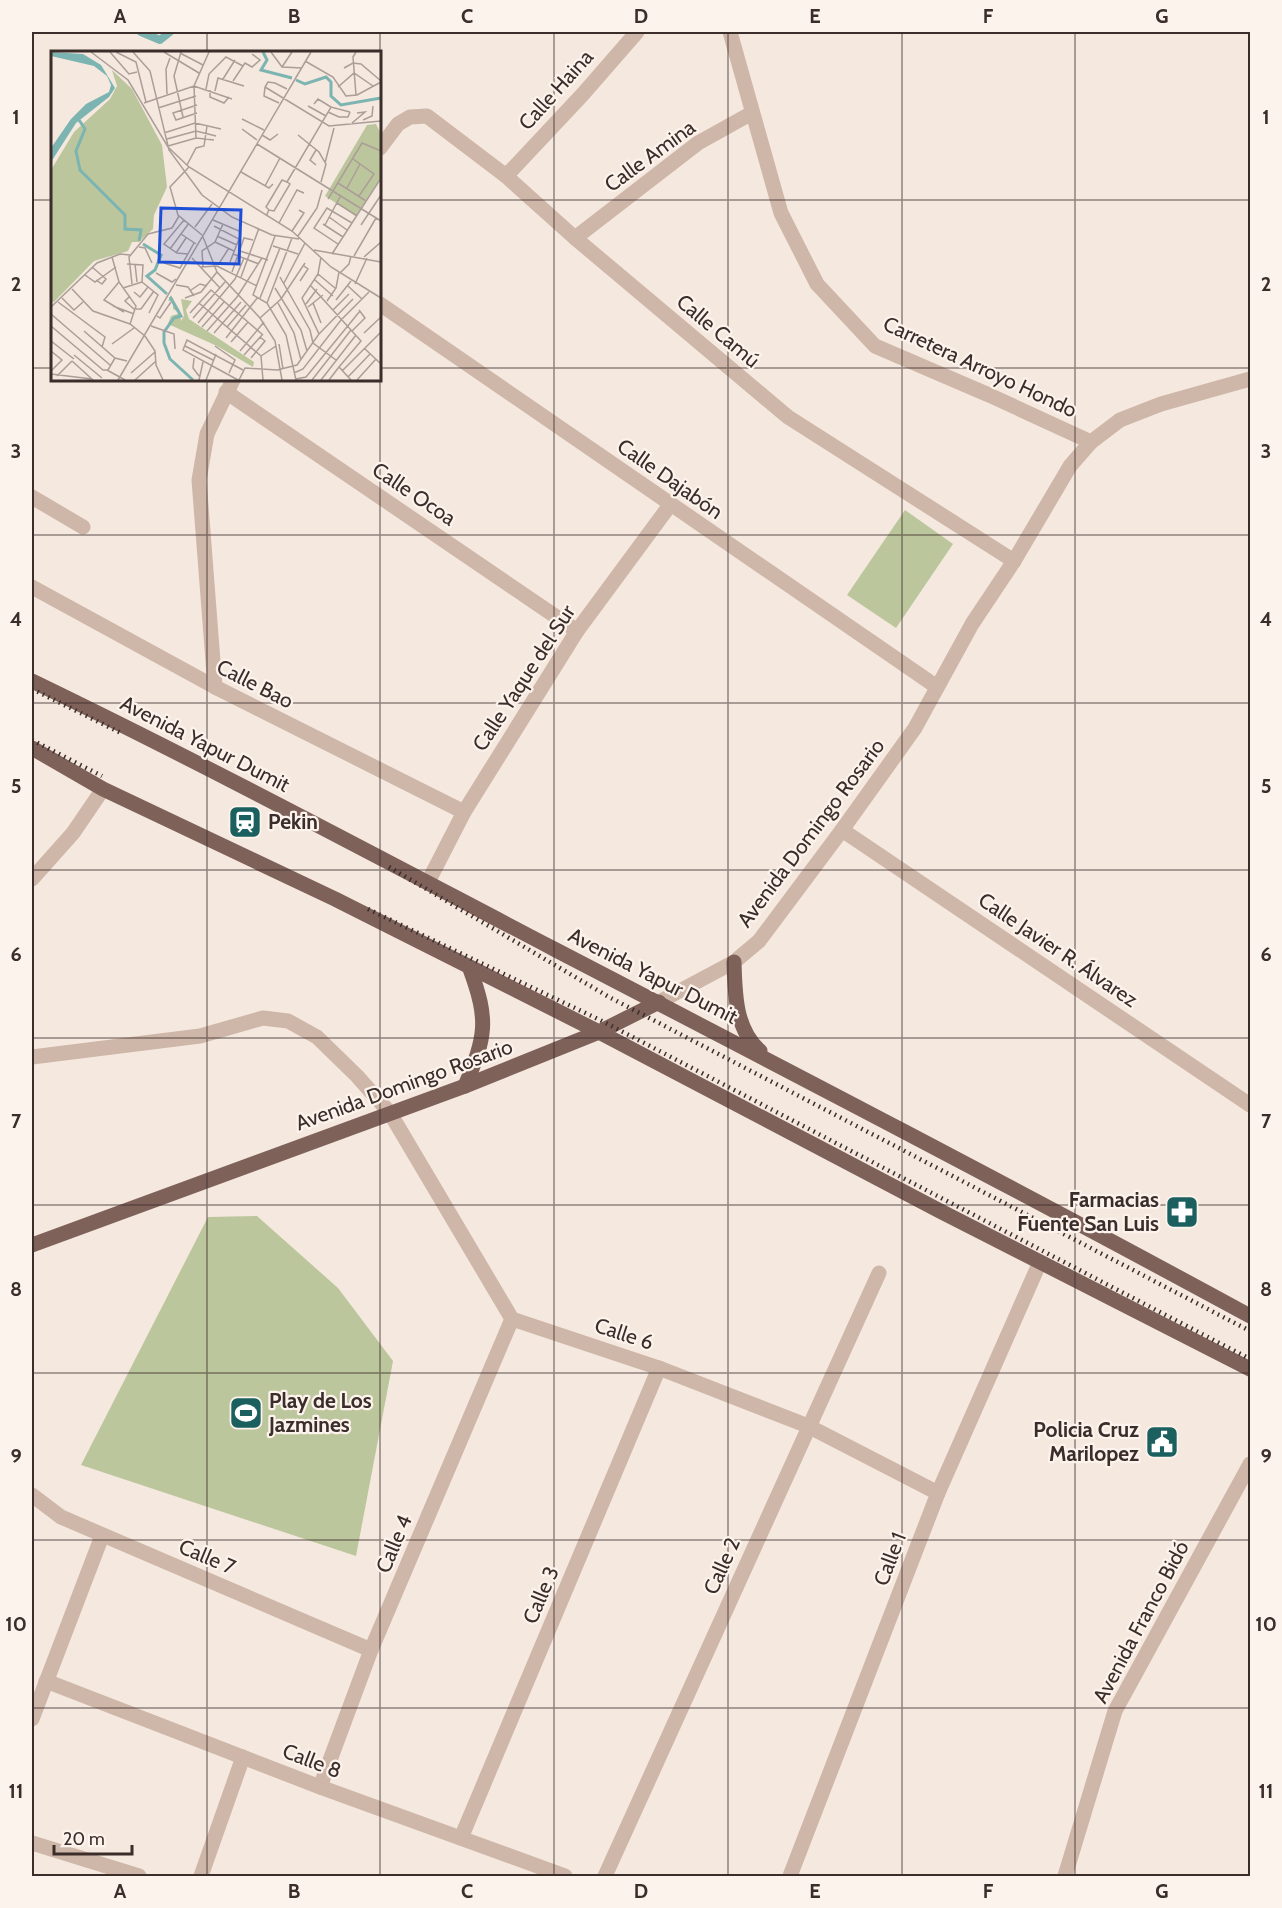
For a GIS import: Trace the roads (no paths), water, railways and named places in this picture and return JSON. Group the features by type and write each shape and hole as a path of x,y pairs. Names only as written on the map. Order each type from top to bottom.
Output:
{"main road":[{"name":"Avenida Yapur Dumit","path":"32,681 241,784 1071,1218 1251,1316"},
{"path":"32,748 103,789 315,889 599,1032 1040,1262 1251,1369"},
{"path":"734,962 735,995 741,1025 752,1044 771,1061"},
{"path":"465,1086 479,1053 484,1020 480,995 470,969"},
{"name":"Avenida Domingo Rosario","path":"32,1245 465,1086 599,1032 659,1002"}],"street":[{"name":"Calle Haina","path":"506,176 637,32"},
{"name":"Carretera Arroyo Hondo","path":"730,32 781,213 817,284 874,346 1091,442"},
{"name":"Calle Amina","path":"575,238 698,143 752,113"},
{"name":"Calle Camú","path":"381,147 398,124 410,117 427,116 506,176 575,238 788,417 1014,561"},
{"name":"Calle Dajabón","path":"381,305 937,687"},
{"name":"Avenida Domingo Rosario","path":"659,1002 734,962 759,941 915,728 972,624 1014,561 1070,466 1091,442 1120,420 1161,404 1251,379"},
{"name":"Calle Ocoa","path":"230,386 578,631"},
{"path":"215,687 199,480 207,434 230,386"},
{"path":"32,497 83,528"},
{"name":"Calle Yaque del Sur","path":"428,882 464,812 578,631 670,505"},
{"name":"Calle Bao","path":"32,587 215,687 464,812"},
{"path":"32,879 73,833 103,789"},
{"name":"Calle Javier R. Álvarez","path":"842,830 1251,1105"},
{"path":"32,1057 200,1036 263,1018 288,1022 317,1037 357,1076 390,1113 512,1319"},
{"name":"Calle 1","path":"790,1876 938,1492 1040,1262"},
{"name":"Calle 2","path":"605,1876 879,1273"},
{"name":"Calle 6","path":"512,1319 659,1368 808,1426 938,1492"},
{"name":"Calle 4","path":"320,1787 371,1650 512,1319"},
{"name":"Calle 3","path":"461,1838 659,1368"},
{"name":"Avenida Franco Bidó","path":"1065,1876 1115,1711 1251,1464"},
{"name":"Calle 7","path":"32,1495 61,1517 102,1536 371,1650"},
{"path":"32,1719 102,1536"},
{"name":"Calle 8","path":"46,1681 320,1787 566,1876"},
{"path":"201,1876 243,1757"},
{"path":"32,1843 139,1876"}],"waterway":[{"path":"141,32 160,40 170,32"}],"railway":[{"path":"32,689 123,734"},
{"path":"32,740 102,776"},
{"path":"389,867 609,997 1250,1331"},
{"path":"368,909 600,1020 1250,1359"}],"place":[{"name":"Pekin","path":"245,822"},
{"name":"Farmacias Fuente San Luis","path":"1182,1212"},
{"name":"Play de Los Jazmines","path":"246,1413"},
{"name":"Policia Cruz Marilopez","path":"1162,1442"}]}
